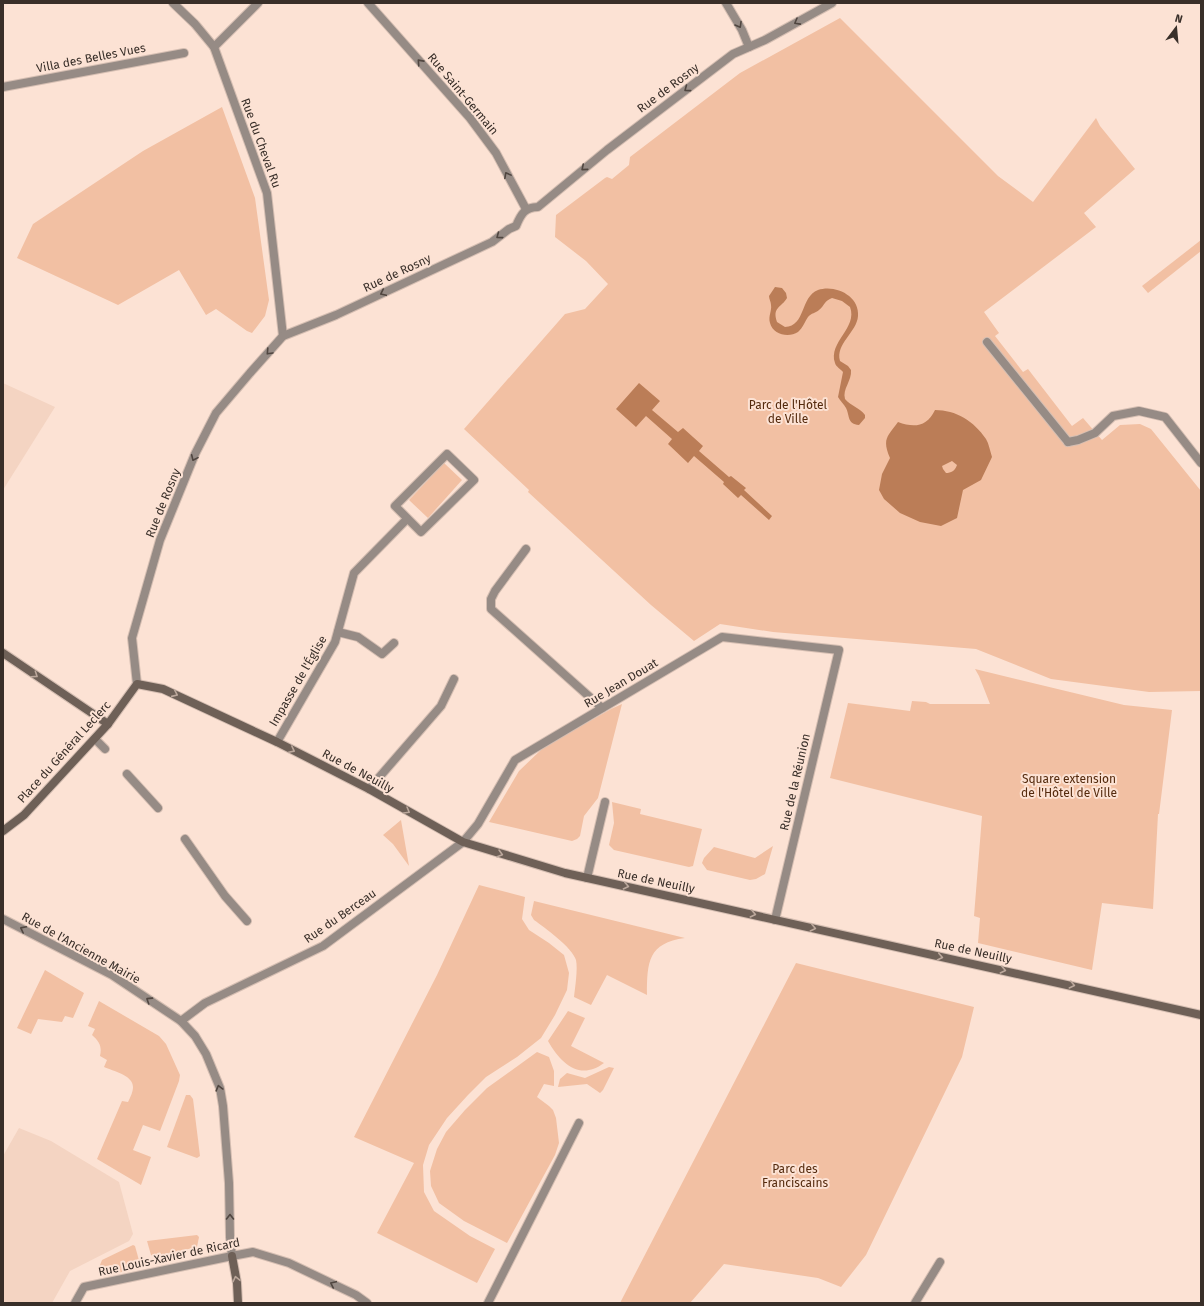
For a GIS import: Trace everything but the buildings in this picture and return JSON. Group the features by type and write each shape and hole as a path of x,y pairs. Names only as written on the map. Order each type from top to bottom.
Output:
{"street":[{"path":"173,3 214,47 258,3"},
{"name":"Rue Saint-Germain","path":"368,3 470,118 496,153 526,209"},
{"path":"726,3 742,30 749,47"},
{"name":"Rue de Rosny","path":"137,684 132,638 160,540 195,454 216,413 284,336 336,315 492,242 509,229 516,226 520,216 526,209 538,207 607,150 733,54 765,40 832,3"},
{"name":"Rue du Cheval Ru","path":"214,47 267,193 284,336"},
{"name":"Villa des Belles Vues","path":"3,87 184,53"},
{"path":"987,342 1068,442 1078,440 1095,433 1114,416 1139,411 1165,417 1201,463"},
{"path":"446,454 474,480 421,532 407,519 395,506 446,454"},
{"name":"Impasse de l'Église","path":"277,742 335,642 354,573 407,519"},
{"path":"526,549 495,591 491,600 491,609 602,708"},
{"name":"Impasse de l'Église","path":"338,632 358,637 382,654 394,643"},
{"name":"Rue Jean Douat","path":"463,842 478,824 515,760 722,637 839,650"},
{"name":"Rue de la Réunion","path":"775,920 839,650"},
{"path":"3,653 108,724"},
{"path":"369,789 441,706 454,679"},
{"name":"Place du Général Leclerc","path":"3,831 24,815 95,739 108,724 137,684"},
{"name":"Rue de Neuilly","path":"137,684 162,689 277,742 369,789 463,842 490,851 587,878 1201,1015"},
{"path":"95,739 105,749"},
{"path":"127,774 158,808"},
{"path":"587,878 605,802"},
{"path":"184,839 225,896 247,921"},
{"name":"Rue du Berceau","path":"182,1021 205,1003 323,946 463,842"},
{"name":"Rue de l'Ancienne Mairie","path":"3,919 112,976 182,1021 195,1036 206,1054 220,1088 230,1183 230,1237 232,1256"},
{"path":"488,1303 579,1123"},
{"name":"Rue Louis-Xavier de Ricard","path":"75,1303 84,1287 253,1252 289,1263 356,1295 367,1303"},
{"path":"232,1256 237,1283 238,1303"},
{"path":"914,1303 940,1262"}],"shaded area":[{"path":"775,287 782,288 786,293 787,298 776,310 777,322 785,327 796,322 800,317 808,299 818,290 839,290 851,297 855,303 858,309 857,322 843,344 839,355 840,361 851,370 844,395 845,399 865,415 865,418 859,425 852,423 846,408 838,397 843,372 837,367 834,355 836,348 850,322 850,307 842,301 832,298 827,300 818,311 809,316 798,332 790,335 778,333 774,330 770,323 771,304 769,296"},
{"path":"3,383 55,407 3,490"},
{"path":"639,383 660,401 652,410 678,432 683,428 703,446 699,451 729,477 731,476 746,488 744,490 772,516 769,520 741,495 738,498 723,484 724,482 694,456 688,463 668,444 672,439 646,416 636,427 616,409"},
{"path":"935,410 950,412 957,414 970,422 986,439 992,457 981,480 963,490 957,518 941,526 920,522 900,513 884,499 879,490 882,474 890,458 886,442 891,431 898,422 909,425 920,425 932,416","holes":["952,461 957,465 954,470 948,473 946,473 942,466"]},
{"path":"19,1128 51,1141 119,1182 133,1234 129,1241 70,1271 52,1303 3,1303 3,1156"}],"green space":[{"name":"Parc de l'Hôtel de Ville","path":"840,18 998,176 1033,202 1096,118 1100,126 1135,169 1084,213 1096,227 984,312 999,333 995,336 1023,372 1028,369 1072,426 1083,418 1102,440 1120,425 1140,424 1151,429 1201,491 1201,691 1149,692 1051,679 976,649 773,632 720,624 694,641 651,605 528,492 529,490 464,429 565,314 585,309 608,284 586,261 555,237 556,215 605,178 607,177 612,179 629,165 630,157 740,73"},
{"path":"222,107 255,198 269,300 265,316 252,333 216,309 206,315 179,270 118,305 17,258 33,224 143,151"},
{"path":"1201,240 1201,251 1148,293 1142,286"},
{"path":"444,463 462,480 428,518 409,500"},
{"name":"Square extension de l'Hôtel de Ville","path":"975,669 1124,705 1172,710 1158,814 1153,909 1102,903 1092,970 978,943 980,918 974,916 982,816 830,778 848,703 910,711 912,701 926,702 930,704 990,704"},
{"path":"622,704 598,798 584,816 580,836 577,839 572,841 489,822 519,771 544,747"},
{"path":"612,802 641,809 640,814 702,829 693,866 689,867 614,850 609,845 614,823"},
{"path":"401,820 409,866 393,844 383,835"},
{"path":"773,846 765,874 756,879 750,880 707,870 702,863 704,858 714,847 755,858"},
{"path":"479,885 525,897 522,919 529,930 564,955 569,973 567,990 555,1015 541,1038 517,1057 486,1077 468,1095 447,1118 429,1145 423,1165 424,1192 434,1211 470,1236 495,1249 477,1283 377,1233 414,1163 354,1137 437,975"},
{"path":"534,901 685,938 663,944 652,956 649,964 647,995 607,975 591,1005 574,997 577,973 576,960 564,944 534,920 531,915"},
{"name":"Parc des Franciscains","path":"796,963 974,1007 962,1057 866,1255 841,1287 818,1278 724,1264 690,1303 620,1303"},
{"path":"45,970 84,993 73,1018 65,1016 62,1022 38,1019 31,1034 17,1028"},
{"path":"99,1001 159,1036 166,1044 180,1075 160,1131 143,1125 133,1150 151,1157 141,1185 97,1159 122,1101 128,1102 133,1087 130,1079 126,1076 104,1067 107,1060 100,1056 100,1045 92,1035 95,1029 88,1026"},
{"path":"568,1011 585,1018 571,1046 604,1063 595,1068 579,1070 565,1063 553,1049 548,1041"},
{"path":"537,1052 549,1057 554,1071 554,1086 544,1084 537,1097 553,1110 556,1118 559,1143 555,1155 507,1243 464,1221 439,1203 431,1186 430,1171 437,1149 446,1132 465,1110 487,1088"},
{"path":"609,1067 614,1068 600,1093 587,1084 558,1087 560,1079 567,1073 585,1078"},
{"path":"186,1095 190,1095 193,1099 200,1156 197,1158 167,1147"},
{"path":"197,1235 199,1237 197,1247 154,1257 151,1255 147,1241"},
{"path":"133,1245 135,1246 140,1264 138,1268 109,1275 103,1273 100,1265 102,1260"}]}
